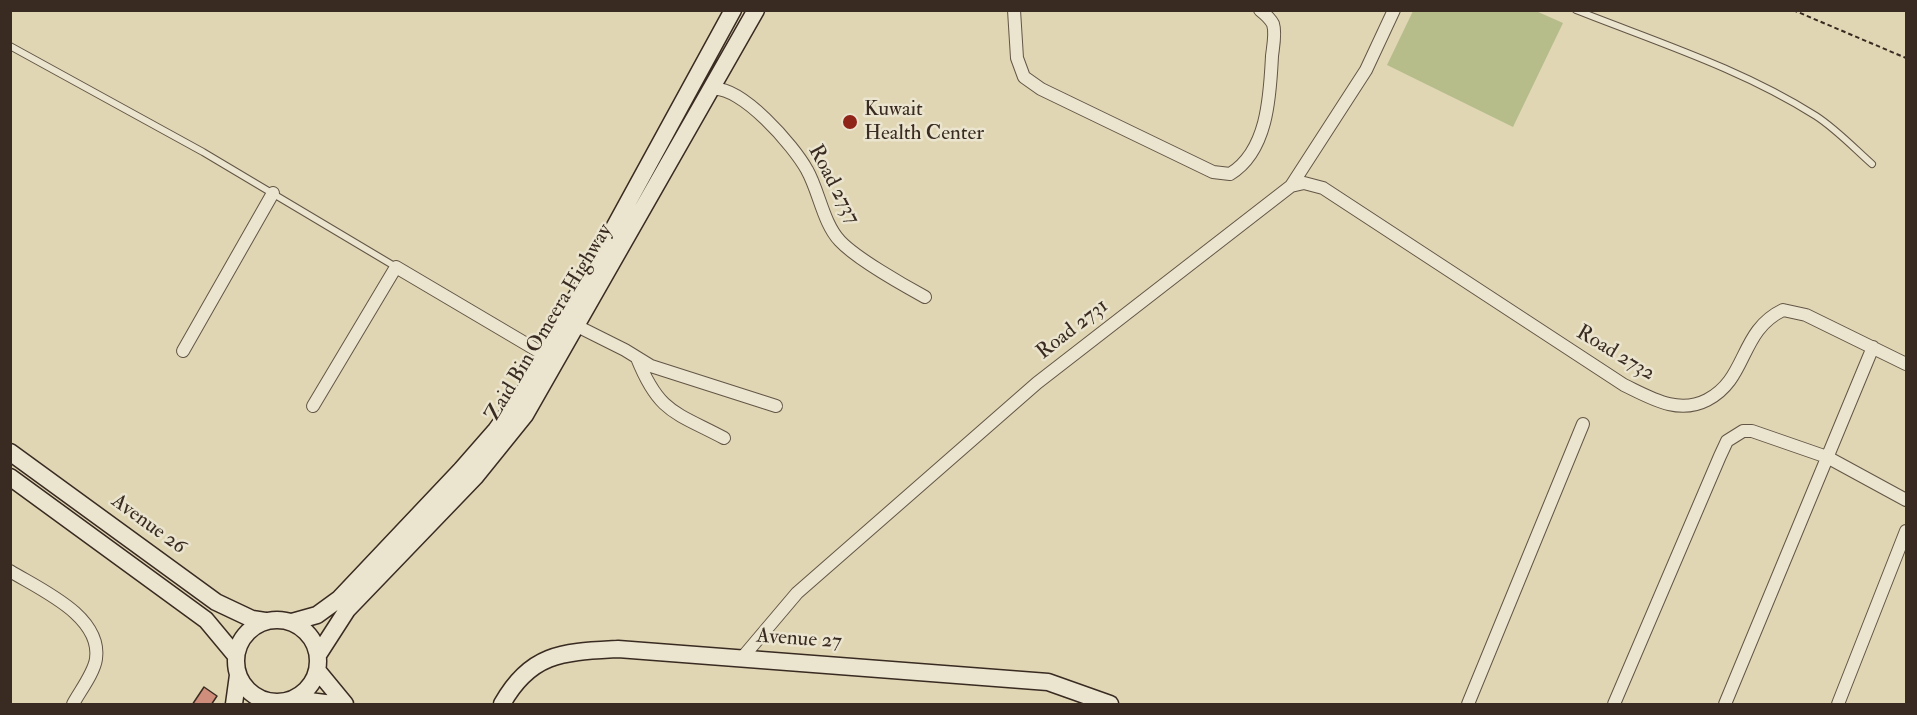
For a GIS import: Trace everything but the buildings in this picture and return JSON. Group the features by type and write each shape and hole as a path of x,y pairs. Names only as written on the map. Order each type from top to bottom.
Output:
{"street":[{"name":"Zaid Bin Omeera Highway","path":"291,622 311,617 329,608 355,583 490,437 527,387 733,10"},
{"name":"Zaid Bin Omeera Highway","path":"318,662 336,624 359,596 475,477 509,437 539,393 756,10"},
{"path":"1014,10 1017,58 1024,77 1041,89 1213,172 1230,174 1245,162 1254,147 1263,124 1270,93 1274,27 1269,17 1260,10"},
{"name":"Road 2731","path":"742,658 797,592 1037,383 1291,186 1366,70 1394,10"},
{"path":"698,73 707,71 720,74"},
{"name":"Road 2737","path":"712,89 723,89 738,97 783,138 807,169 838,240 925,297"},
{"name":"Road 2732","path":"1291,186 1304,183 1323,188 1624,385 1656,401 1693,407 1719,393 1733,377 1761,324 1783,310 1806,315 1906,364"},
{"path":"183,351 273,193"},
{"path":"313,406 396,267 545,356"},
{"path":"577,326 651,366 776,406"},
{"path":"1725,705 1873,347"},
{"path":"637,358 647,384 665,407 724,438"},
{"path":"1468,705 1583,424"},
{"path":"1614,705 1727,441 1743,431 1752,430 1827,457 1906,500"},
{"name":"Avenue 26","path":"10,452 216,602 252,619 266,621"},
{"name":"Avenue 26","path":"10,477 206,620 236,656"},
{"path":"1838,705 1906,531"},
{"path":"10,571 75,614 95,637 96,660 73,705"},
{"path":"234,705 238,675 236,656 245,634 266,621 291,622 306,632 318,662 345,705"},
{"name":"Avenue 27","path":"502,705 510,691 524,675 540,662 566,652 618,650 1048,682 1110,705"},
{"path":"283,702 308,687 318,662"},
{"path":"238,675 250,692 270,701 333,705"}],"lane":[{"path":"1576,10 1695,56 1769,89 1818,117 1872,164"},
{"path":"10,46 273,193 396,267"}],"path":[{"path":"1793,10 1906,58"}],"green space":[{"path":"1413,11 1536,11 1563,23 1513,127 1387,65"}],"place":[{"name":"Kuwait Health Center","path":"850,122"}]}
